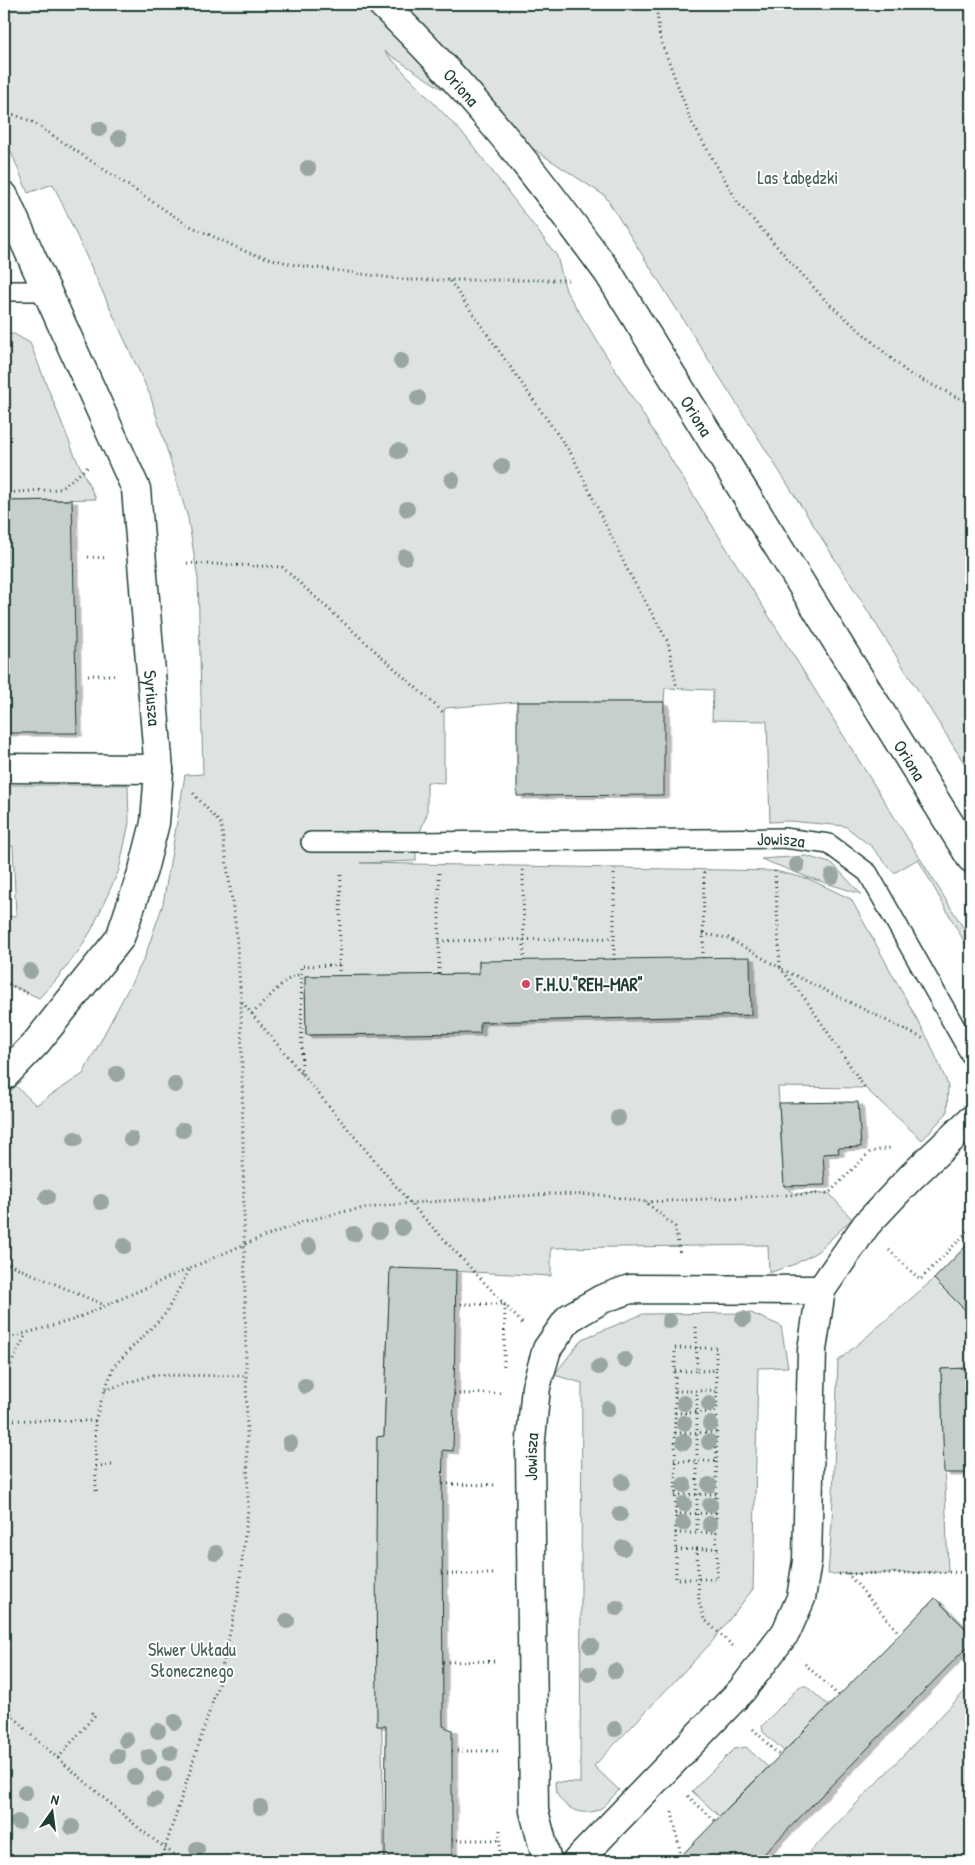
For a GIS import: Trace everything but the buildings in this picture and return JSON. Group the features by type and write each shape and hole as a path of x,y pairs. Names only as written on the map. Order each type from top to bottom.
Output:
{"street":[{"name":"Oriona","path":"382,4 469,94 546,186 609,274 971,858"},
{"name":"Syriusza","path":"4,196 136,489 159,769 155,822 143,870 120,938 36,1043 4,1076"},
{"path":"4,768 159,769"},
{"path":"576,1861 742,1690 786,1632 801,1598 808,1551 812,1350 821,1290 866,1225 911,1177 971,1120"},
{"name":"Jowisza","path":"547,1861 534,1811 530,1458 536,1387 547,1349 569,1318 602,1299 630,1289 821,1290"}],"lane":[{"path":"4,291 47,291"},
{"name":"Jowisza","path":"311,842 784,838 829,844 868,873 971,1055"}],"path":[{"path":"656,4 660,38 691,121 738,203 826,301 908,373 971,404"},
{"path":"4,111 32,121 186,224 249,253 304,267 406,280 575,280"},
{"path":"450,280 572,455 627,569 668,642 677,689"},
{"path":"4,493 60,489 93,463"},
{"path":"88,557 111,558"},
{"path":"187,563 282,567 444,713"},
{"path":"88,675 124,675"},
{"path":"163,1861 164,1848 219,1682 238,1596 248,1510 241,1001 236,929 221,824 190,790"},
{"path":"523,861 524,962"},
{"path":"340,976 341,863"},
{"path":"614,863 614,960"},
{"path":"703,958 704,865"},
{"path":"439,870 439,974"},
{"path":"775,871 780,968 806,1000 865,1088"},
{"path":"703,934 728,938 780,968 929,1041"},
{"path":"439,941 614,938"},
{"path":"302,1074 301,966 340,965"},
{"path":"252,1014 285,981 302,973"},
{"path":"4,982 39,998"},
{"path":"241,1001 410,1203 547,1349"},
{"path":"4,1339 73,1320 245,1244 305,1221 351,1210 410,1203 552,1194 600,1195 646,1202 829,1194"},
{"path":"646,1202 675,1227 686,1289"},
{"path":"885,1246 920,1280 971,1228"},
{"path":"4,1262 105,1305"},
{"path":"96,1491 95,1420 114,1366 166,1314 190,1268"},
{"path":"456,1304 505,1304"},
{"path":"696,1317 697,1371"},
{"path":"4,1378 26,1333"},
{"path":"675,1348 696,1348 716,1348 717,1579 676,1579 675,1348"},
{"path":"675,1371 716,1370"},
{"path":"105,1390 152,1375 246,1376"},
{"path":"675,1391 717,1390"},
{"path":"697,1391 698,1533"},
{"path":"454,1394 504,1393"},
{"path":"675,1413 716,1412"},
{"path":"4,1420 95,1420"},
{"path":"675,1433 716,1432"},
{"path":"674,1461 717,1461"},
{"path":"96,1466 112,1465"},
{"path":"443,1484 503,1485"},
{"path":"675,1495 716,1494"},
{"path":"675,1514 716,1513"},
{"path":"675,1533 716,1532"},
{"path":"676,1550 716,1548"},
{"path":"697,1549 699,1601 704,1619 738,1651"},
{"path":"805,1574 971,1572"},
{"path":"442,1574 502,1574"},
{"path":"847,1574 900,1634"},
{"path":"798,1658 839,1696"},
{"path":"443,1662 502,1661"},
{"path":"4,1706 31,1735 141,1830 183,1861"},
{"path":"58,1758 95,1715 90,1711"},
{"path":"752,1729 779,1755"},
{"path":"452,1751 501,1751"},
{"path":"681,1790 715,1821"},
{"path":"671,1810 682,1861"},
{"path":"452,1840 500,1840"}],"green space":[{"path":"4,4 971,4 971,774 605,196 384,51 467,138 557,256 566,291 971,940 971,954 918,859 894,873 872,847 845,826 789,821 770,822 767,721 712,720 713,690 665,688 664,702 517,702 445,708 444,783 427,782 427,814 416,842 416,861 360,863 775,871 809,879 851,899 929,1041 948,1087 947,1113 922,1140 865,1088 778,1087 784,1186 795,1194 829,1193 852,1219 817,1252 795,1264 769,1273 768,1245 551,1248 551,1276 390,1268 384,1436 377,1437 384,1861 4,1861 4,1097 16,1086 36,1105 83,1074 144,959 163,904 185,775 203,774 198,579 188,518 150,395 53,184 28,193 4,135","holes":["479,961 751,1015 480,1022 448,1033 306,1035 305,976 479,974"]},
{"path":"4,334 14,334 30,343 75,456 96,499 4,501"},
{"path":"4,785 128,785 129,823 119,870 92,929 80,949 39,998 4,982 4,917 16,916 13,846 4,846"},
{"path":"806,856 833,864 861,894 810,878 761,859"},
{"path":"934,1279 971,1316 971,1368 941,1369 948,1572 828,1574 832,1521 838,1361"},
{"path":"751,1313 781,1326 788,1367 758,1368 753,1589 711,1643 594,1766 619,1790 599,1810 581,1812 574,1810 562,1802 558,1796 555,1782 580,1783 582,1383 554,1375 582,1339 643,1314"},
{"path":"971,1685 971,1861 801,1861"},
{"path":"800,1686 806,1686 829,1706 784,1751 763,1732 762,1726"},
{"path":"746,1747 768,1767 719,1816 692,1791 734,1749"}],"place":[{"name":"F.H.U.\"REH-MAR\"","path":"526,984"}],"park label":[{"name":"Las Łabędzki","path":"798,177"},
{"name":"Skwer Układu Słonecznego","path":"192,1659"}]}
